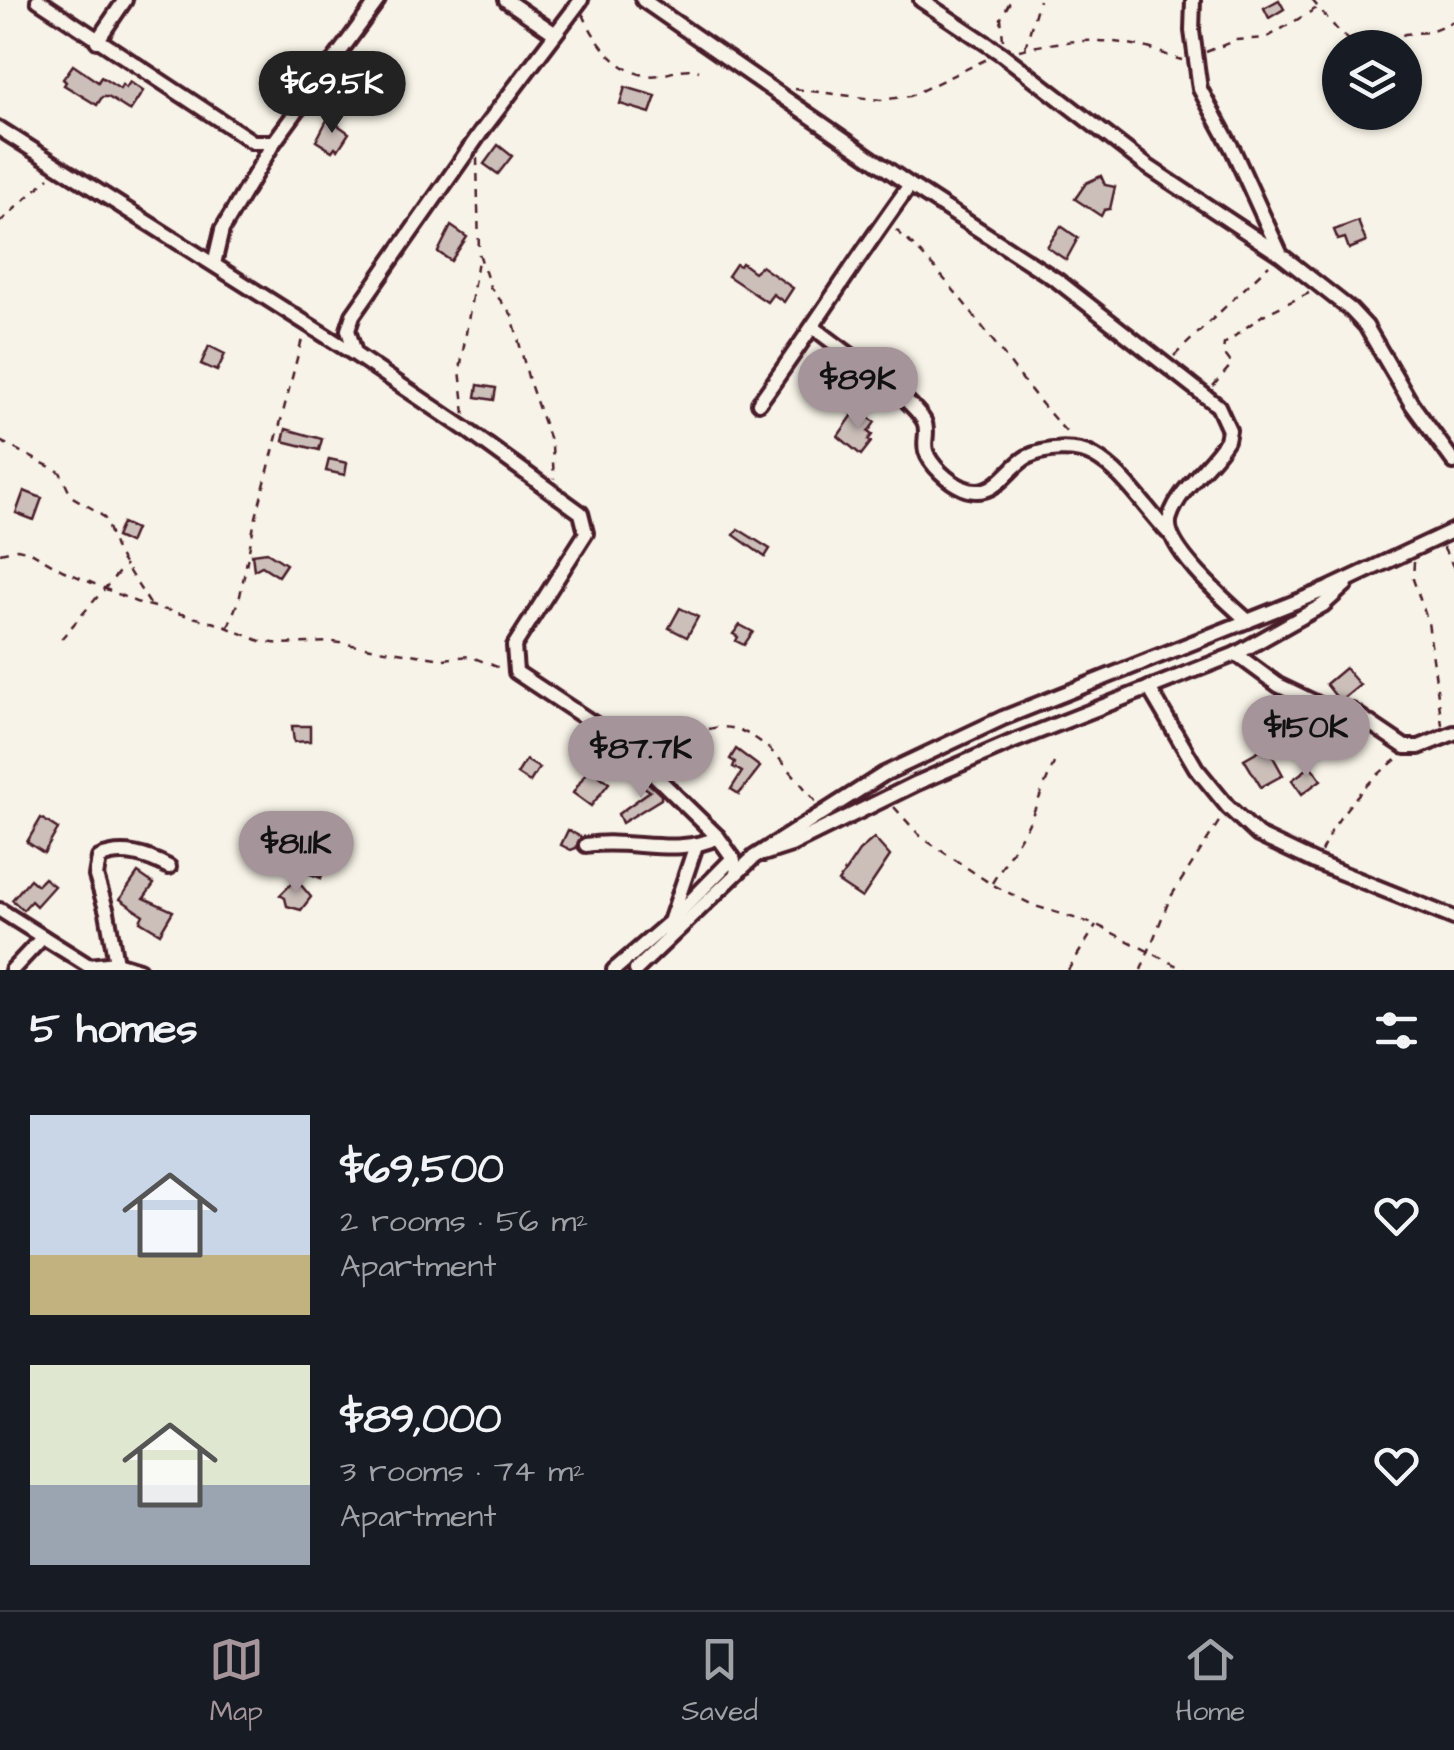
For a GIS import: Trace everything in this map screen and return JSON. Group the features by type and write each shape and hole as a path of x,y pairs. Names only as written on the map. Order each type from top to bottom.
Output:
{"street":[{"path":"38,0 253,142 274,142"},
{"path":"97,42 125,0"},
{"path":"214,264 222,230 274,142 378,0"},
{"path":"506,0 554,33"},
{"path":"643,0 910,185 1046,273 1205,395 1227,420 1230,430 1227,440 1176,504 1168,518 1168,532"},
{"path":"921,0 1005,54 1147,166 1281,254 1351,310 1366,326 1411,403 1454,462"},
{"path":"1193,0 1195,60 1205,103 1233,150 1281,254"},
{"path":"356,356 348,330 353,315 481,132 580,2"},
{"path":"0,129 356,356 581,513 586,533 514,646 516,672 595,724 640,760 718,836 735,864"},
{"path":"759,403 910,185"},
{"path":"813,327 881,380 924,420 925,448 931,462 962,488 977,491 992,486 1009,477 1030,455 1056,450 1086,453 1102,462 1168,532 1186,558 1248,621"},
{"path":"754,857 884,774 1003,718 1351,579 1454,530"},
{"path":"636,970 671,928 735,864 791,845 889,796 1040,730 1236,654 1323,605 1351,579"},
{"path":"1236,654 1278,685 1322,706 1352,711 1385,736 1412,749 1449,734"},
{"path":"1149,688 1196,768 1228,807 1258,834 1316,863 1454,918"},
{"path":"586,845 696,845 718,836"},
{"path":"614,970 671,928 696,845"},
{"path":"116,963 96,876 99,858 106,854 143,855 170,868"},
{"path":"0,910 89,966 116,963 139,970"},
{"path":"12,970 43,937"}],"path":[{"path":"1005,54 1001,18 1012,0"},
{"path":"1024,49 1038,0"},
{"path":"1312,0 1337,30"},
{"path":"580,2 590,29 622,66 649,76 689,68 699,71"},
{"path":"768,86 880,100 910,96 941,84 968,66 1068,40 1150,48 1195,60 1236,40 1266,38 1318,8"},
{"path":"1422,33 1454,21"},
{"path":"467,430 460,370 479,253 476,168 481,132"},
{"path":"0,222 50,177 57,163"},
{"path":"884,220 920,251 1016,375 1086,453"},
{"path":"479,253 490,287 512,316 552,446 556,492"},
{"path":"1166,364 1281,254"},
{"path":"1205,395 1232,364 1223,352 1224,344 1264,314 1320,288"},
{"path":"227,628 240,596 254,525 306,323"},
{"path":"0,441 60,472 71,496 104,519 113,545 152,607"},
{"path":"1438,537 1454,568"},
{"path":"1418,547 1412,574 1428,622 1449,734"},
{"path":"0,553 30,552 152,607 280,644 333,642 443,659 468,656 496,669 516,672"},
{"path":"60,639 126,564"},
{"path":"640,760 713,727 730,726 777,756 823,811"},
{"path":"1316,863 1328,836 1350,804 1378,773 1412,749"},
{"path":"991,884 1028,825 1054,762"},
{"path":"889,796 900,816 920,838 991,884 1034,906 1097,925 1185,970"},
{"path":"1141,970 1170,898 1228,807"},
{"path":"1068,970 1097,925"}],"building":[{"path":"1279,0 1284,9 1269,18 1264,8"},
{"path":"73,65 98,82 101,77 120,89 130,82 143,91 130,111 108,97 102,97 97,105 64,85 63,79"},
{"path":"625,87 656,96 650,113 620,104"},
{"path":"328,118 349,133 338,150 335,147 332,151 316,141"},
{"path":"498,145 512,156 498,174 484,164"},
{"path":"1101,176 1105,185 1115,187 1110,209 1101,216 1075,199 1086,183"},
{"path":"1358,221 1366,242 1349,249 1345,238 1338,240 1334,230"},
{"path":"451,226 467,237 451,261 438,252"},
{"path":"1061,226 1078,238 1066,260 1047,247"},
{"path":"742,263 754,272 761,266 793,288 784,302 773,294 767,302 728,276 736,264"},
{"path":"209,346 225,354 217,371 201,364"},
{"path":"478,385 496,388 494,400 476,397"},
{"path":"857,409 875,422 868,432 871,442 861,455 838,436"},
{"path":"286,429 322,439 319,450 283,441"},
{"path":"329,459 347,463 345,475 326,471"},
{"path":"24,491 42,498 34,520 16,513"},
{"path":"122,523 135,529 129,543 116,537"},
{"path":"738,529 770,549 765,557 734,535"},
{"path":"267,552 286,564 278,576 262,566 254,570 252,554"},
{"path":"680,608 698,617 687,637 669,628"},
{"path":"740,625 753,632 744,645 733,634"},
{"path":"1345,668 1360,685 1338,699 1326,684"},
{"path":"292,726 310,726 310,741 294,742"},
{"path":"1267,746 1283,775 1261,787 1244,759"},
{"path":"736,749 760,767 739,794 731,789 742,772 733,767 735,762 730,759"},
{"path":"526,760 539,768 530,782 517,774"},
{"path":"1311,766 1321,780 1302,794 1292,780"},
{"path":"589,768 609,783 591,806 573,793"},
{"path":"639,774 661,799 622,823 618,814 650,791 635,781"},
{"path":"41,818 58,829 44,853 27,842"},
{"path":"568,830 581,837 571,850 561,845"},
{"path":"874,838 890,856 862,898 838,882 859,851"},
{"path":"318,854 325,864 321,878 300,870 304,862"},
{"path":"138,873 154,884 144,898 173,911 160,933 140,921 143,915 120,899"},
{"path":"44,878 54,886 36,906 31,901 23,910 12,900 30,879 37,885"},
{"path":"296,879 311,897 301,910 287,906 280,895"}]}
